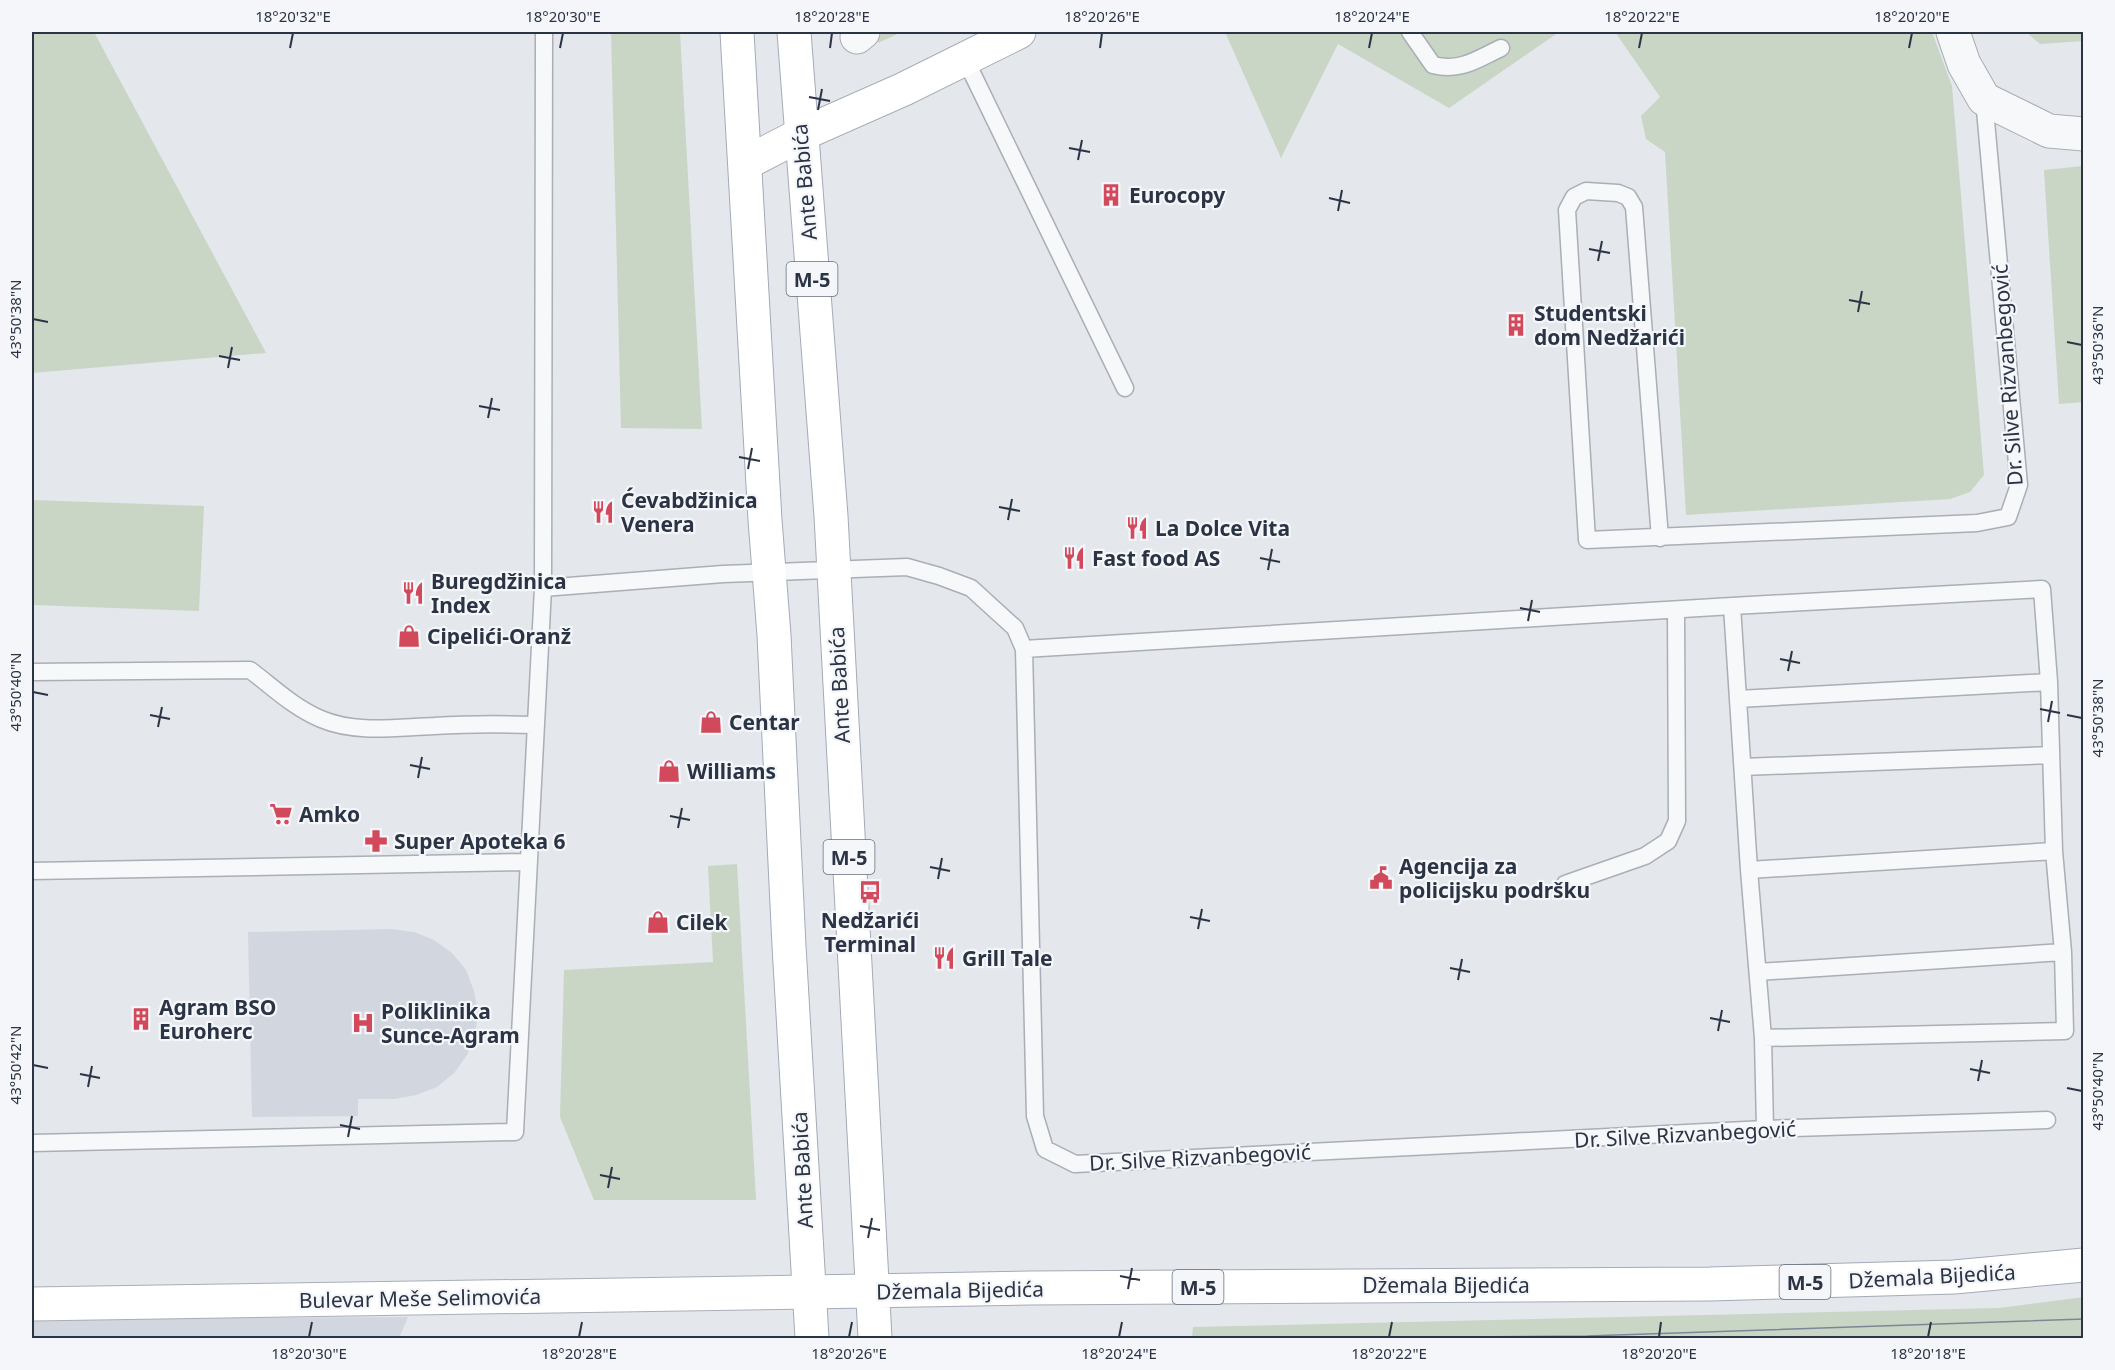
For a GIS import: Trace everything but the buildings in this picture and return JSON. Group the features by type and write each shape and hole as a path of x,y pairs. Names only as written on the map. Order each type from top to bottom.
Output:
{"main road":[{"name":"Ante Babića","path":"738,32 774,635 812,1338"},
{"name":"Ante Babića","path":"794,32 834,570 875,1338"},
{"path":"746,163 800,135 904,89 1019,32"},
{"name":"Džemala Bijedića","path":"809,1292 1042,1288 1721,1284 1954,1277 2084,1265"},
{"name":"Bulevar Meše Selimovića","path":"32,1304 809,1292"}],"street":[{"path":"1953,32 1964,64 1984,99 2049,131 2084,134"}],"lane":[{"path":"32,1143 515,1132 543,588 544,32"},
{"path":"1410,32 1433,65 1447,69 1461,67 1501,48"},
{"path":"963,59 973,75 1125,388"},
{"name":"Dr. Silve Rizvanbegović","path":"1660,538 1634,207 1628,197 1618,193 1586,191 1574,197 1567,210 1587,540 1660,538 1977,524 2008,517 2019,485 1984,99"},
{"name":"Dr. Silve Rizvanbegović","path":"543,588 701,576 907,567 972,588 1015,628 1024,649 1035,1116 1045,1149 1075,1164 1765,1129 2047,1120"},
{"path":"1024,649 2042,589 2049,682 2054,851 2063,952 2065,1031 1763,1038"},
{"path":"1732,606 1749,870 1763,1038 1765,1129"},
{"path":"1565,884 1645,856 1668,841 1677,822 1676,610"},
{"path":"32,672 250,670 290,703 323,720 358,728 492,723 535,725"},
{"path":"1738,699 2049,682"},
{"path":"1743,767 2051,755"},
{"path":"1749,870 2054,851"},
{"path":"32,871 528,862"},
{"path":"1758,972 2063,952"}],"shaded area":[{"name":"Poliklinika Sunce-Agram","path":"392,929 414,932 434,940 452,953 466,970 474,991 478,1013 475,1034 467,1055 454,1073 437,1087 416,1095 395,1099 358,1099 358,1116 252,1117 248,932"},
{"path":"408,1317 399,1338 32,1338 32,1319"}],"green space":[{"path":"32,32 94,32 266,353 32,373"},
{"path":"611,32 680,32 702,429 621,428"},
{"path":"877,32 902,32 878,43"},
{"path":"1225,32 1559,32 1449,108 1338,44 1281,158"},
{"path":"1615,32 1932,32 1952,86 1984,475 1970,492 1950,499 1686,515 1665,152 1646,139 1641,116 1660,97"},
{"path":"2026,32 2083,32 2083,41 2040,44"},
{"path":"2083,166 2083,402 2059,404 2044,170"},
{"path":"32,500 204,506 199,611 32,605"},
{"path":"737,864 756,1200 594,1200 560,1117 564,970 713,962 708,866"},
{"path":"2084,1297 2083,1338 1192,1338 1193,1327 1999,1308"}],"tram line":[{"path":"1297,1338 1587,1336 2084,1319"}],"place":[{"name":"Eurocopy","path":"1111,195"},
{"name":"Studentski dom Nedžarići","path":"1516,325"},
{"name":"Ćevabdžinica Venera","path":"603,512"},
{"name":"La Dolce Vita","path":"1137,528"},
{"name":"Fast food AS","path":"1074,558"},
{"name":"Buregdžinica Index","path":"413,593"},
{"name":"Cipelići-Oranž","path":"409,636"},
{"name":"Centar","path":"711,722"},
{"name":"Williams","path":"669,771"},
{"name":"Amko","path":"281,814"},
{"name":"Super Apoteka 6","path":"376,841"},
{"name":"Agencija za policijsku podršku","path":"1381,878"},
{"name":"Nedžarići Terminal","path":"870,892"},
{"name":"Cilek","path":"658,922"},
{"name":"Grill Tale","path":"944,958"},
{"name":"Agram BSO Euroherc","path":"141,1019"},
{"name":"Poliklinika Sunce-Agram","path":"363,1023"}]}
